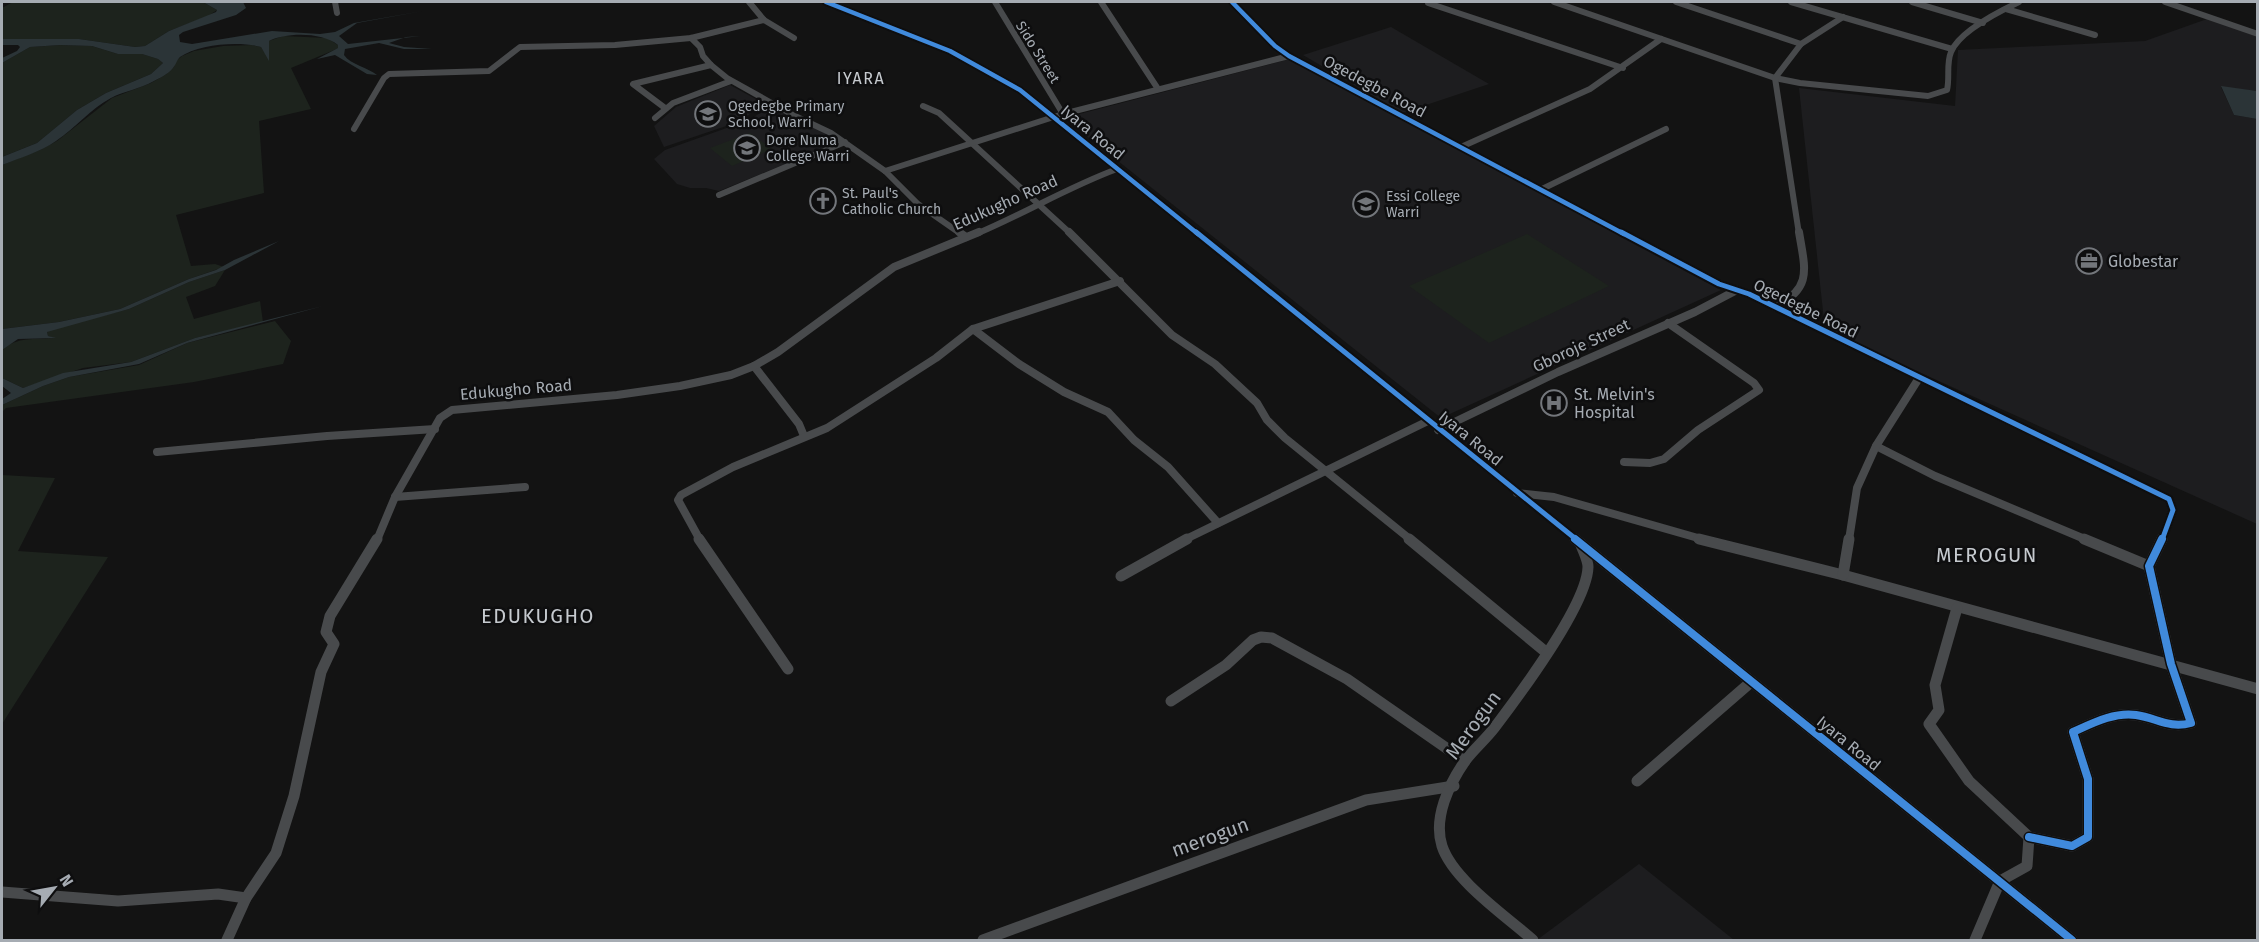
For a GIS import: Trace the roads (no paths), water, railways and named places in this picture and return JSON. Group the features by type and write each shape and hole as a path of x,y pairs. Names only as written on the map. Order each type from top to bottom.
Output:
{"street":[{"path":"335,2 338,13"},
{"path":"749,2 764,20 794,38"},
{"name":"Iyara Road","path":"826,2 904,31 1000,77 1020,90 2072,940"},
{"name":"Sido Street","path":"995,2 1063,114"},
{"path":"1101,2 1158,89"},
{"name":"Ogedegbe Road","path":"1232,2 1275,46 1289,56 1540,190 1719,284 1775,307 2169,499 2173,510 2168,527 2149,566"},
{"path":"1554,2 1775,78 1800,83 1928,96 1947,90 1952,49 1955,44 1983,23 2019,2"},
{"path":"1676,2 1801,44"},
{"path":"1791,2 1952,49"},
{"path":"1912,2 1983,23"},
{"path":"2164,2 2258,34"},
{"path":"1428,3 1623,68"},
{"path":"2006,9 2095,35"},
{"path":"1775,307 1794,297 1801,290 1804,264 1775,78 1801,44 1843,17"},
{"path":"354,129 384,78 390,74 489,71 494,70 513,49 533,45 615,45 691,38 764,20"},
{"path":"691,38 700,47 711,65 731,81 845,142 885,171 918,204 966,237"},
{"path":"1461,147 1590,89 1623,68 1661,39"},
{"path":"885,171 1063,114 1289,56"},
{"path":"665,108 633,84 711,65"},
{"path":"655,118 665,108 731,81"},
{"path":"923,106 939,113 1041,205 1120,280 1172,334 1215,364 1257,403 1267,420 1285,438 1547,653"},
{"path":"1540,190 1666,129"},
{"path":"719,195 845,142"},
{"name":"Edukugho Road","path":"227,940 246,898 276,853 294,796 321,672 334,644 326,632 330,616 373,549 395,497 440,418 452,410 616,395 680,386 730,375 754,366 787,346 894,267 1041,205 1098,176 1117,169"},
{"path":"788,669 707,553 678,500 681,495 733,467 827,428 853,413 906,375 936,358 973,329 1120,280"},
{"name":"Gboroje Street","path":"1438,430 1737,290"},
{"path":"1624,462 1650,463 1664,459 1698,430 1759,390 1754,382 1668,323"},
{"path":"973,329 1019,364 1064,392 1108,412 1134,440 1168,467 1218,523"},
{"path":"754,366 799,424 804,436"},
{"path":"1843,575 1857,488 1876,446 1919,378"},
{"path":"1121,576 1164,550 1428,421"},
{"path":"157,452 327,436 435,429"},
{"path":"1876,446 1935,476 2149,566 2171,664 2191,723 2176,728 2136,715 2108,717 2073,732 2088,779 2088,837 2072,846 2029,837 1969,781 1929,724 1939,710 1935,685 1958,608"},
{"path":"395,497 525,487"},
{"path":"1517,493 1554,497 2258,689"},
{"name":"Merogun","path":"1533,940 1456,873 1442,846 1440,825 1443,804 1465,760 1494,728 1568,621 1584,586 1588,565 1581,545"},
{"path":"1171,701 1226,664 1253,640 1261,637 1272,638 1328,666 1465,760"},
{"path":"1636,781 1751,682"},
{"name":"merogun","path":"983,940 1366,800 1454,786"},
{"path":"1975,940 2000,881 2027,866 2029,837"},
{"path":"2,892 117,901 218,894 246,898"}],"place":[{"name":"Ogedegbe Primary School, Warri","path":"708,114"},
{"name":"Dore Numa College Warri","path":"747,148"},
{"name":"St. Paul's Catholic Church","path":"823,201"},
{"name":"Essi College Warri","path":"1366,204"},
{"name":"Globestar","path":"2089,261"},
{"name":"St. Melvin's Hospital","path":"1554,403"}],"district":[{"name":"IYARA","path":"861,78"},
{"name":"MEROGUN","path":"1987,555"},
{"name":"EDUKUGHO","path":"538,616"}]}
